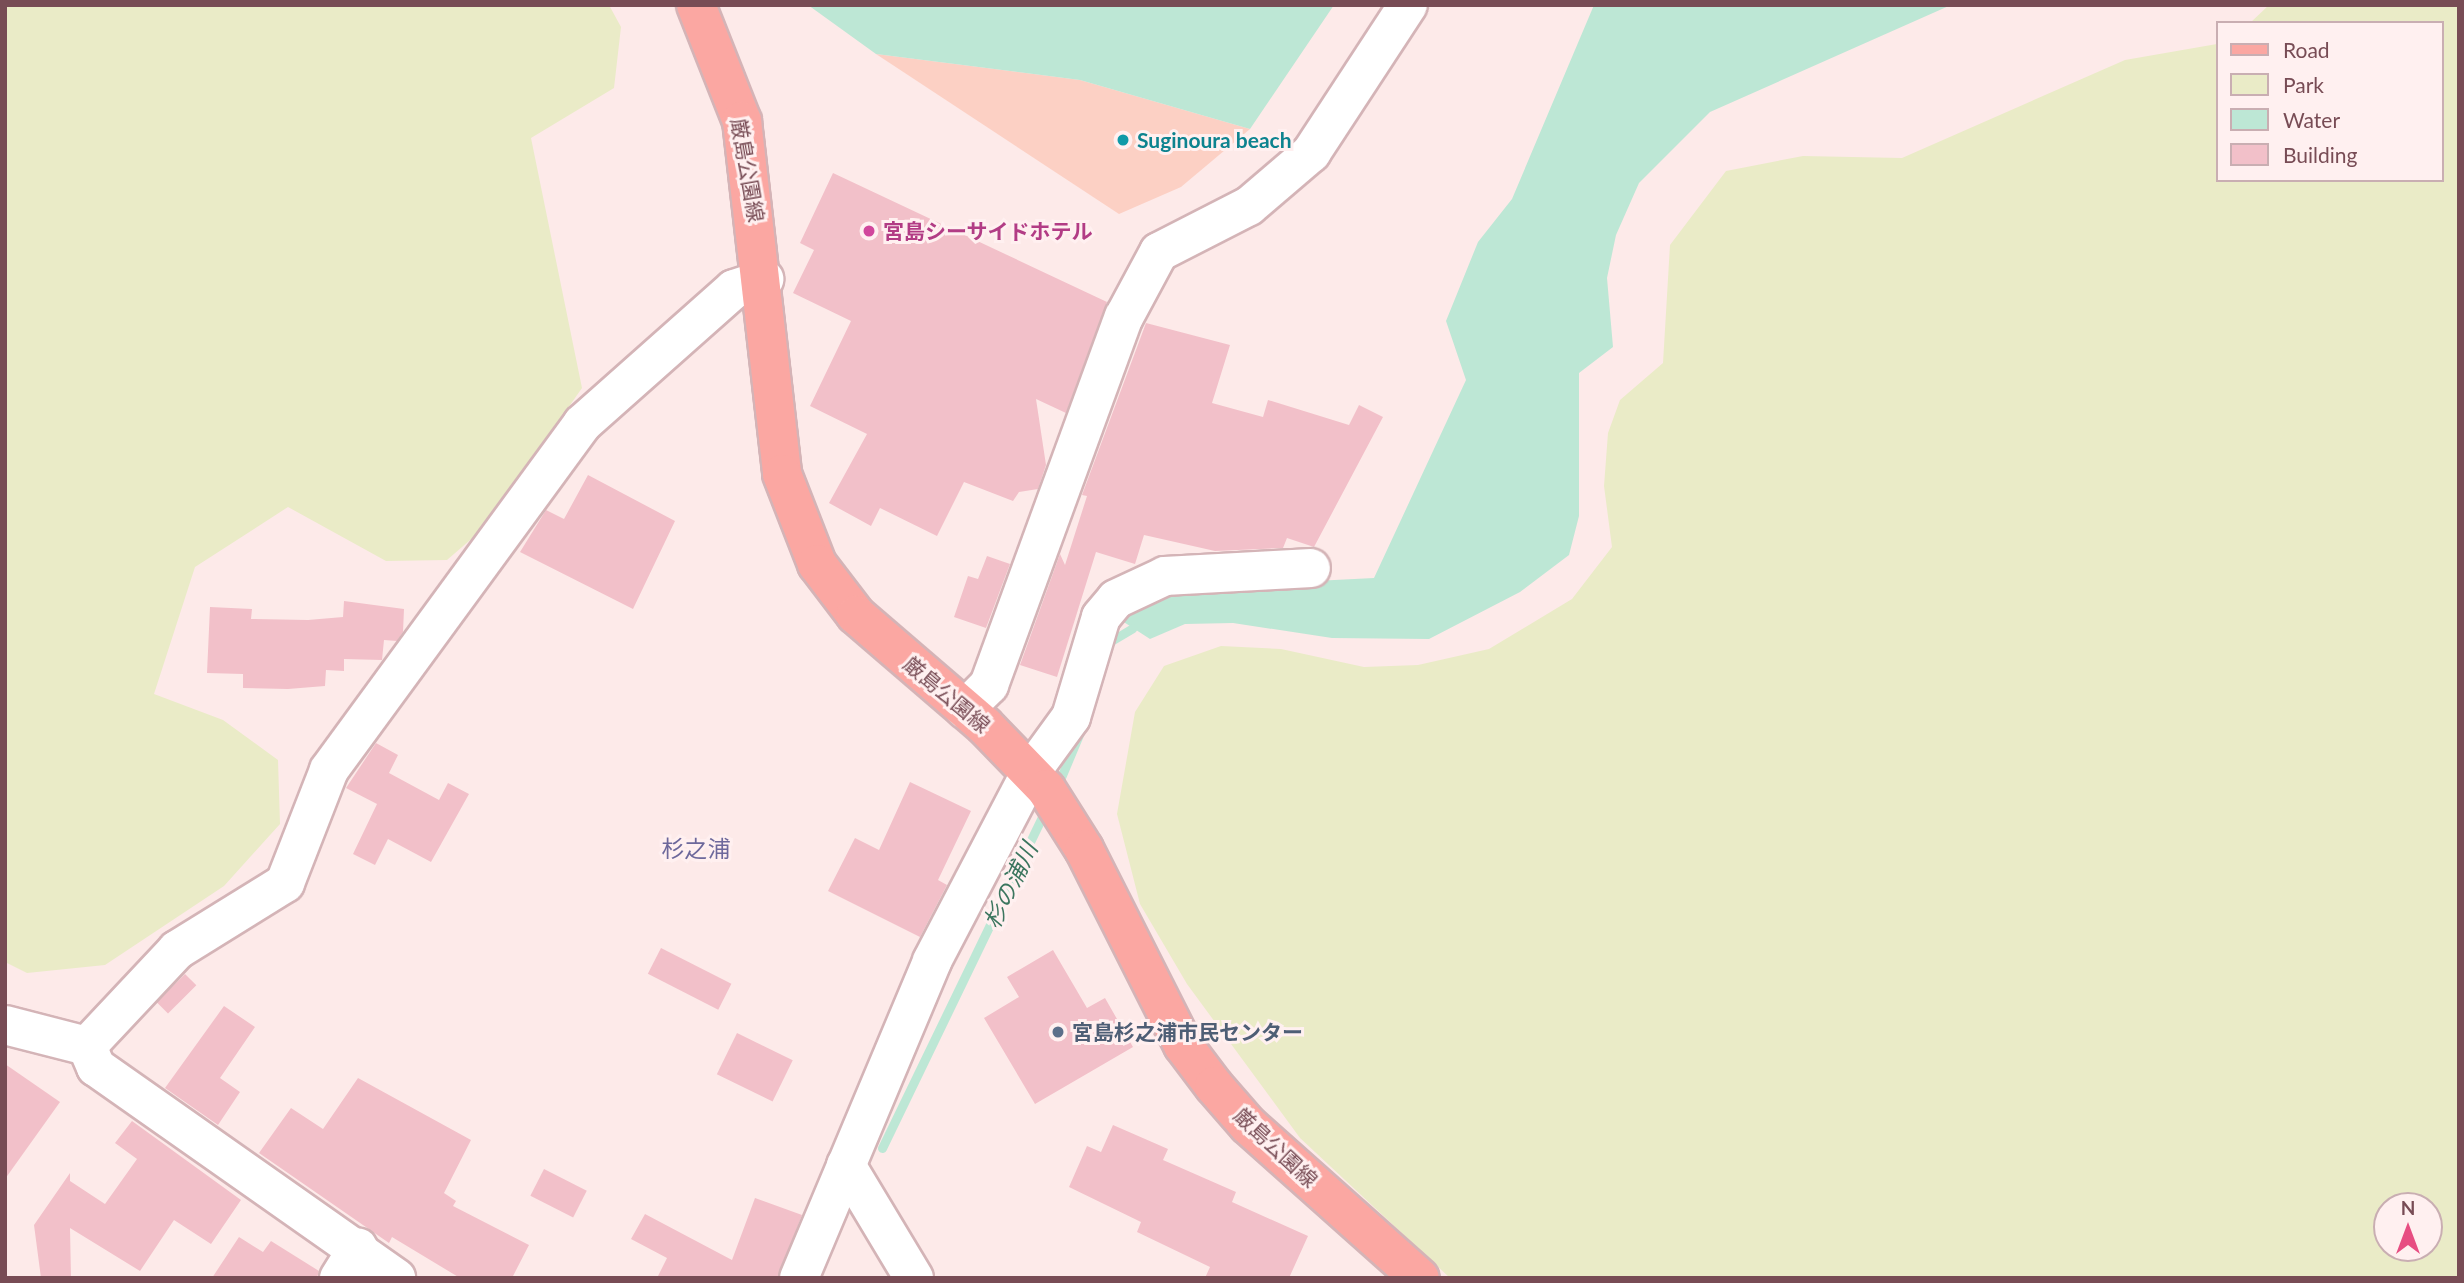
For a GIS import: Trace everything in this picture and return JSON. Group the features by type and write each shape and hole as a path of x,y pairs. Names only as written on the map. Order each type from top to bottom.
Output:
{"main road":[{"name":"厳島公園線","path":"696,5 742,121 764,279 782,474 802,535 856,615 965,709 1039,781 1076,833 1183,1045 1214,1086 1248,1125 1420,1278"}],"street":[{"path":"965,709 989,685 1124,317 1159,252 1249,206 1311,153 1408,5"},
{"path":"87,1046 177,950 285,883 329,769 582,424 734,289 764,279"},
{"path":"799,1278 932,961 1039,781 1071,717 1101,617 1116,599 1165,576 1311,568"},
{"path":"5,1025 87,1046"},
{"path":"87,1046 96,1067 348,1263 396,1278"},
{"path":"846,1165 914,1278"}],"green space":[{"path":"5,5 609,5 621,27 614,88 531,138 582,388 484,528 447,560 386,561 288,507 195,567 154,694 223,720 278,760 280,824 224,886 105,965 27,973 5,962"},
{"path":"2269,5 2459,7 2459,1278 1450,1278 1300,1138 1187,984 1140,904 1117,814 1135,712 1164,666 1221,646 1281,649 1364,667 1418,665 1489,649 1572,599 1612,547 1604,486 1608,433 1620,400 1663,363 1670,245 1726,171 1803,156 1902,158 2125,60 2216,44 2216,182 2443,182 2443,21 2252,21"}],"sand":[{"name":"Suginoura beach","path":"876,54 1080,80 1250,129 1181,187 1119,214"}],"water":[{"path":"808,5 1334,5 1250,129 1080,80 876,54"},
{"path":"1594,5 1951,5 1710,112 1639,183 1616,235 1607,278 1613,347 1579,373 1579,516 1569,555 1520,592 1429,639 1332,638 1233,623 1185,624 1150,639 1116,617 1180,588 1374,578 1466,380 1446,321 1478,242 1512,199"}],"building":[{"path":"833,173 1107,302 1066,413 1036,399 1046,465 1038,489 1019,492 1013,501 964,482 937,536 880,508 871,526 829,503 867,434 810,406 851,321 793,293 814,250 800,243"},
{"path":"1146,323 1230,345 1212,403 1263,417 1268,400 1349,425 1359,405 1383,417 1314,547 1287,538 1283,548 1215,551 1144,535 1135,564 1096,552 1057,677 1020,665 1060,554 1065,565 1087,496 1082,495"},
{"path":"588,475 675,521 633,609 520,552 546,510 564,519"},
{"path":"987,556 1010,564 986,628 954,617 968,576 978,579"},
{"path":"344,601 404,609 403,632 397,641 384,640 382,660 344,659 344,671 326,670 325,686 288,689 243,688 243,674 207,673 210,607 252,609 251,619 308,620 343,617"},
{"path":"376,743 398,755 389,773 439,800 448,783 469,794 431,862 388,839 375,865 353,854 377,804 346,788"},
{"path":"910,782 971,811 938,880 947,885 920,937 828,891 855,838 879,850"},
{"path":"661,948 731,984 718,1010 648,974"},
{"name":"宮島杉之浦市民センター","path":"1053,950 1087,1008 1105,998 1133,1047 1035,1104 984,1018 1019,997 1007,977"},
{"path":"185,974 196,985 168,1014 157,1002"},
{"path":"224,1006 255,1027 220,1078 240,1092 218,1125 165,1088"},
{"path":"737,1033 793,1060 773,1102 717,1074"},
{"path":"5,1064 60,1102 5,1179"},
{"path":"358,1078 471,1140 444,1193 456,1201 453,1206 529,1245 512,1278 460,1278 392,1237 389,1243 259,1153 291,1108 323,1129"},
{"path":"132,1121 241,1200 211,1244 174,1220 140,1271 70,1228 71,1278 41,1278 34,1225 70,1173 70,1181 105,1204 137,1159 115,1143"},
{"path":"1113,1125 1168,1149 1163,1160 1236,1192 1232,1202 1308,1236 1289,1278 1205,1278 1210,1267 1137,1232 1141,1222 1069,1187 1087,1146 1101,1152"},
{"path":"544,1169 587,1191 573,1218 530,1196"},
{"path":"755,1198 802,1215 778,1278 657,1278 667,1258 631,1239 645,1214 732,1260"},
{"path":"239,1237 263,1252 271,1241 319,1271 317,1278 212,1278"}],"waterway":[{"name":"杉の浦川","path":"1106,644 1133,628"},
{"name":"杉の浦川","path":"1057,787 1081,730"},
{"name":"杉の浦川","path":"882,1148 1046,809"}],"place":[{"name":"Suginoura beach","path":"1123,140"},
{"name":"宮島シーサイドホテル","path":"869,231"},
{"name":"宮島杉之浦市民センター","path":"1058,1032"}],"district":[{"name":"杉之浦","path":"696,848"}]}
